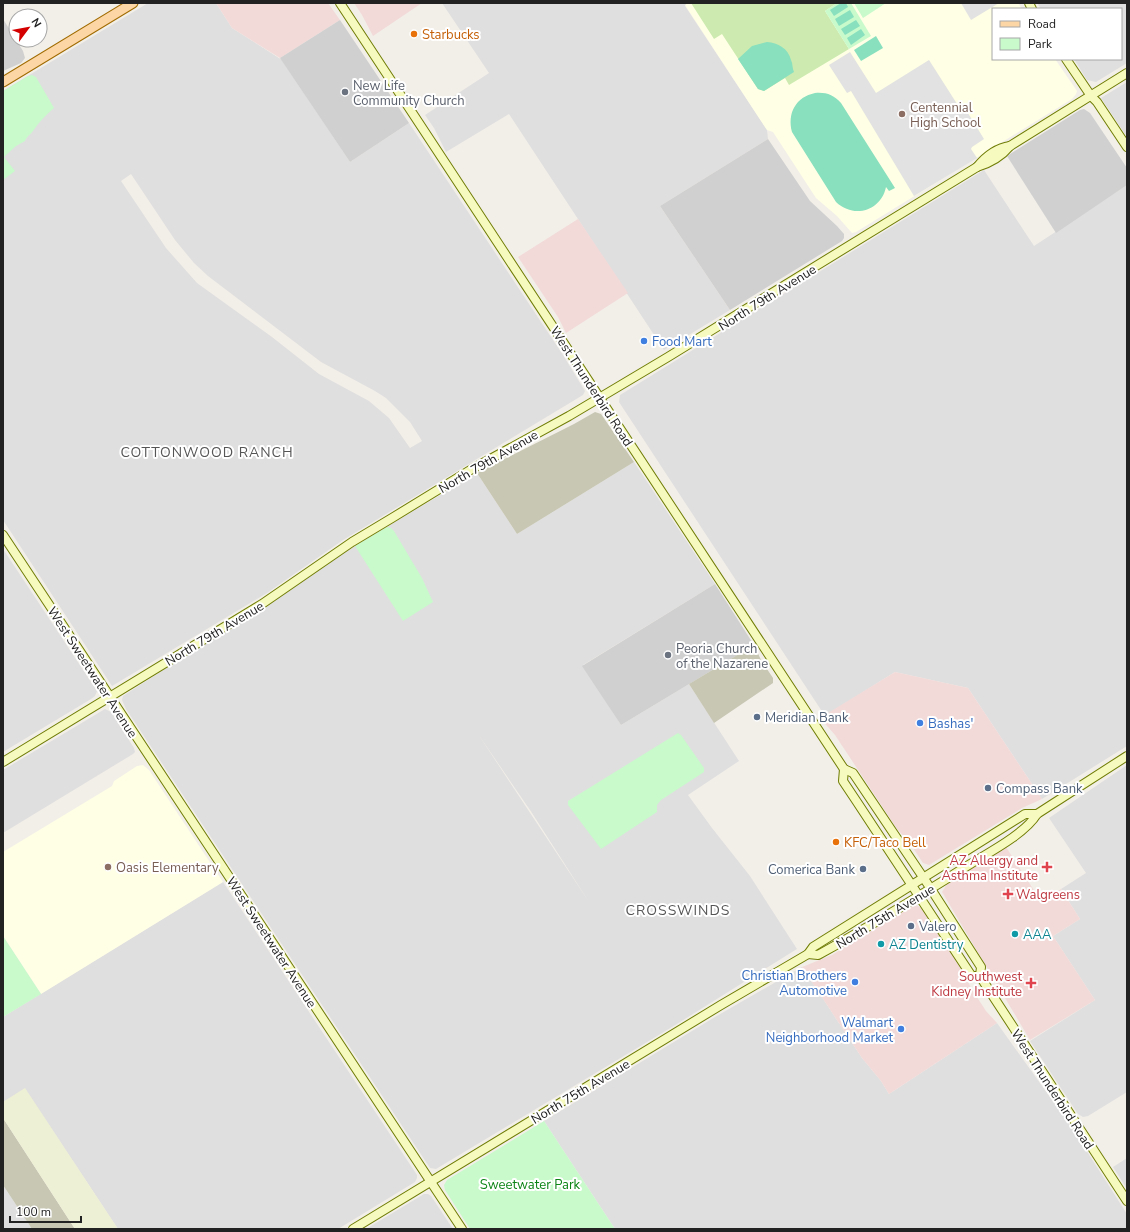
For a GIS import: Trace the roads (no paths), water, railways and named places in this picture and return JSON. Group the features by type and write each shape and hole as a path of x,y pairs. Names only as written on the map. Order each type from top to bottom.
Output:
{"main road":[{"path":"3,82 133,3"},
{"name":"West Thunderbird Road","path":"340,3 844,768 853,773 924,878 981,967 980,976 1127,1201"},
{"path":"1067,60 1127,146"},
{"name":"North 79th Avenue","path":"3,762 262,604 352,542 467,473 569,416 668,357 977,166 984,158 1001,147 1010,146 1127,73"},
{"name":"West Sweetwater Avenue","path":"3,535 462,1229"},
{"name":"North 75th Avenue","path":"808,954 818,955 862,931 920,896 1003,843 1032,823 1037,814 1127,756"},
{"name":"West Thunderbird Road","path":"844,768 844,781 971,975 980,976"},
{"name":"North 75th Avenue","path":"353,1229 721,1005 808,954 813,947 1025,814 1037,814"}],"place":[{"name":"Starbucks","path":"414,34"},
{"name":"New Life Community Church","path":"345,92"},
{"name":"Centennial High School","path":"902,114"},
{"name":"Food Mart","path":"644,341"},
{"name":"Peoria Church of the Nazarene","path":"668,655"},
{"name":"Meridian Bank","path":"757,717"},
{"name":"Bashas'","path":"920,723"},
{"name":"Compass Bank","path":"988,788"},
{"name":"KFC/Taco Bell","path":"836,842"},
{"name":"Oasis Elementary","path":"108,867"},
{"name":"AZ Allergy and Asthma Institute","path":"1047,867"},
{"name":"Comerica Bank","path":"863,869"},
{"name":"Walgreens","path":"1008,894"},
{"name":"Valero","path":"911,926"},
{"name":"AAA","path":"1015,934"},
{"name":"AZ Dentistry","path":"881,944"},
{"name":"Christian Brothers Automotive","path":"855,982"},
{"name":"Southwest Kidney Institute","path":"1031,983"},
{"name":"Walmart Neighborhood Market","path":"901,1029"}],"district":[{"name":"COTTONWOOD RANCH","path":"207,452"},
{"name":"CROSSWINDS","path":"678,910"}],"park label":[{"name":"Sweetwater Park","path":"530,1184"}]}
